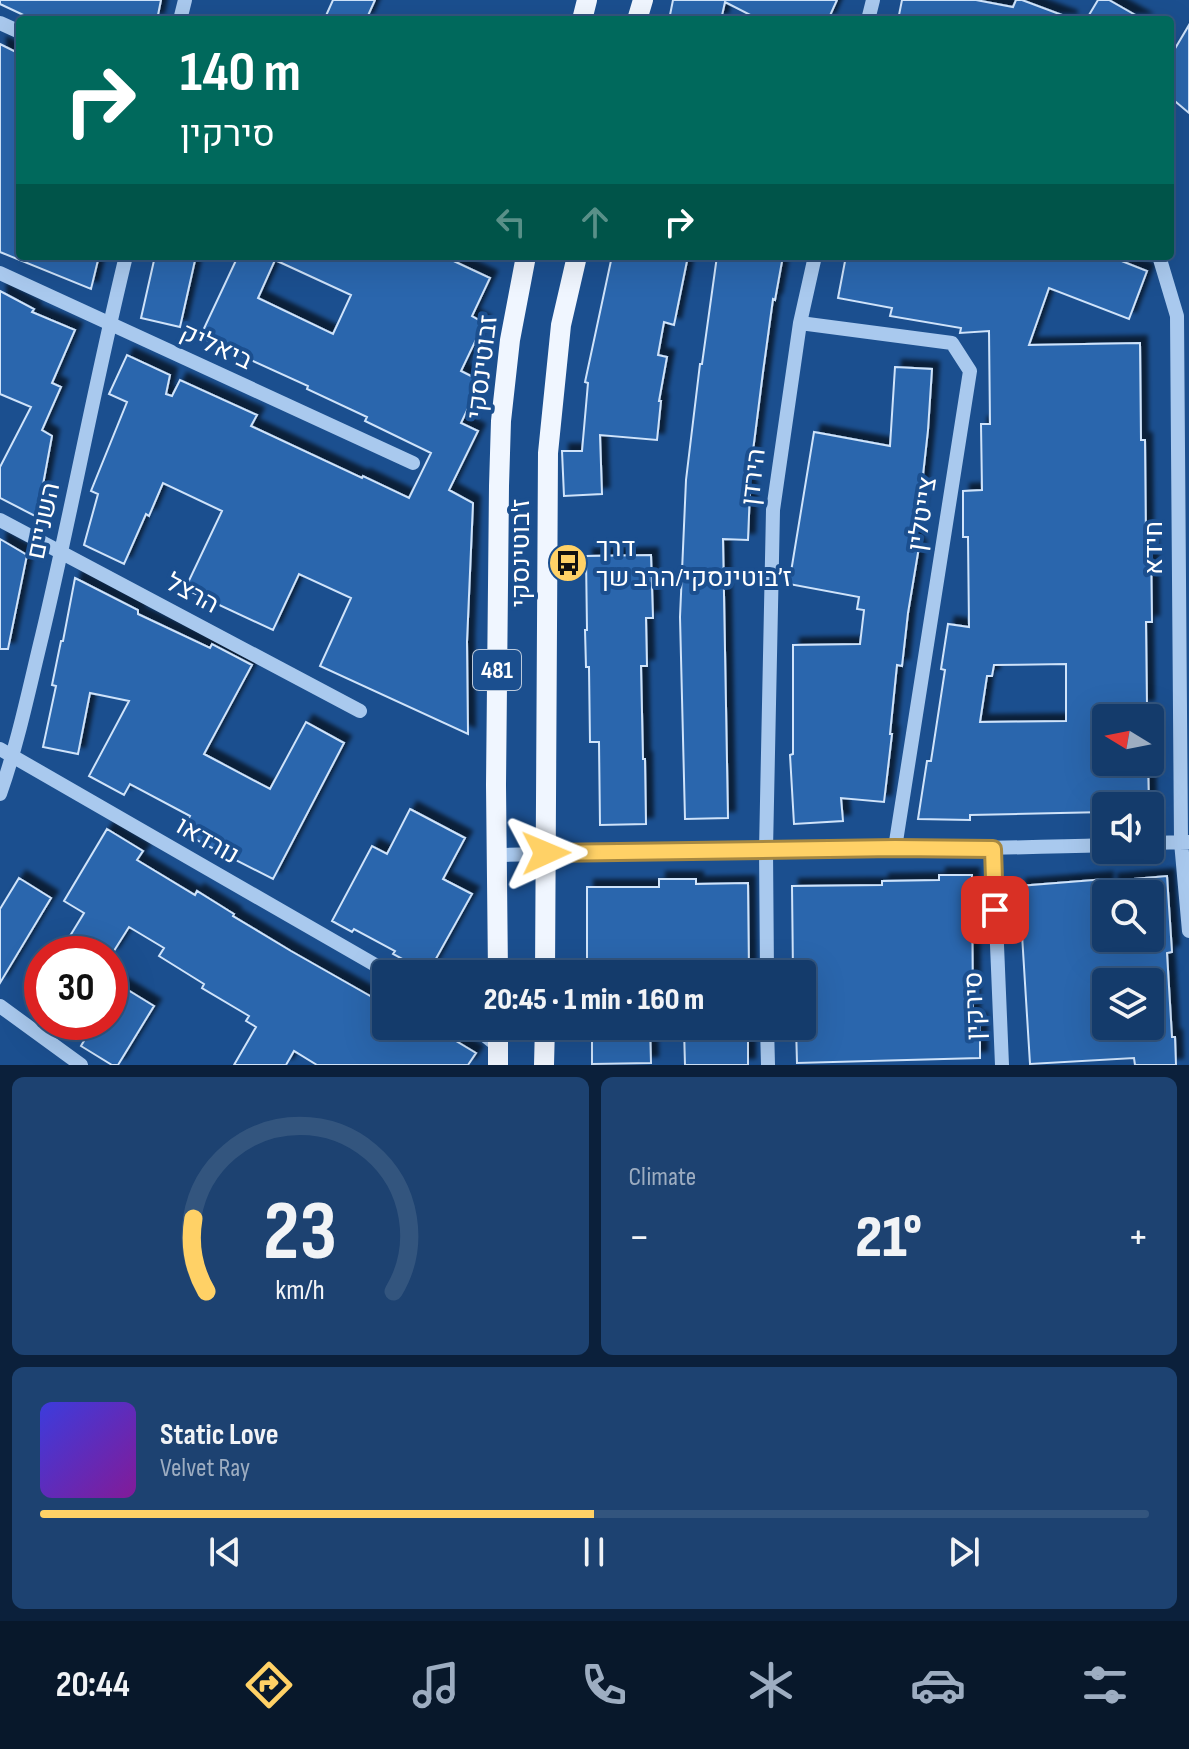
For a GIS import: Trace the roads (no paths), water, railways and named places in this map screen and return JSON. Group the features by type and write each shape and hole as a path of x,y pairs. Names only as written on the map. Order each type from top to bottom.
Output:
{"main road":[{"name":"זבוטינסקי","path":"497,855 501,421 510,340 525,260"},
{"name":"ז'בוטינסקי","path":"546,853 548,453 561,325 576,260"},
{"name":"481","path":"545,960 546,853"},
{"name":"481","path":"497,855 498,960"},
{"path":"544,1065 545,1040"}],"street":[{"name":"השניים","path":"0,794 7,753 62,552 125,260"},
{"name":"הירדן","path":"767,960 773,510 800,323 814,260"},
{"name":"חידא","path":"1161,260 1183,314 1185,842 1189,931"},
{"name":"ביאליק","path":"0,273 413,463"},
{"name":"צייטלין","path":"800,323 952,343 970,371 895,848"},
{"name":"הרצל","path":"0,520 360,711"},
{"name":"נורדאו","path":"7,753 372,963"},
{"path":"1164,843 1185,842"},
{"path":"497,855 1092,845"},
{"name":"סירקין","path":"993,849 1002,1065"},
{"path":"0,1006 81,1065"},
{"path":"767,1040 768,1065"}],"place":[{"name":"דרך ז׳בוטינסקי/הרב שך","path":"568,563"}]}
